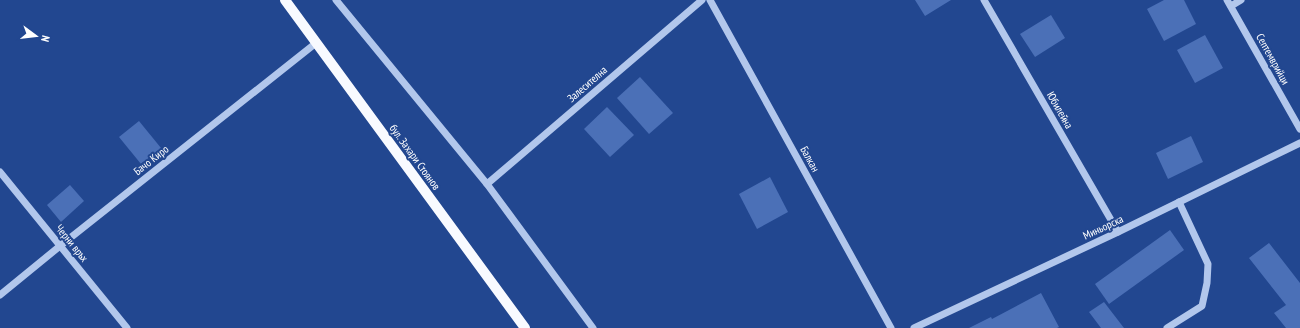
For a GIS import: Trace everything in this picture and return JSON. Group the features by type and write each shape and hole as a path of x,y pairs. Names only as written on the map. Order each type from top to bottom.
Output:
{"main road":[{"name":"бул. Захари Стоянов","path":"285,0 525,328"}],"street":[{"path":"336,0 487,184 593,328"},
{"name":"Залесителна","path":"487,184 702,0"},
{"name":"Балкан","path":"710,0 891,328"},
{"name":"Юбилейна","path":"984,0 1118,232"},
{"path":"1229,3 1241,0"},
{"name":"Септемврийци","path":"1229,3 1300,129"},
{"name":"Бачо Киро","path":"0,295 316,43"},
{"name":"Миньорска","path":"914,328 1300,144"},
{"name":"Черни връх","path":"0,172 128,328"},
{"path":"1167,328 1202,306 1207,283 1208,264 1179,202"}],"building":[{"path":"915,0 951,0 925,16"},
{"path":"1164,0 1184,0 1196,24 1164,41 1147,9"},
{"path":"1051,15 1065,38 1035,57 1020,34"},
{"path":"1205,35 1223,68 1195,83 1177,50"},
{"path":"640,77 673,113 649,134 617,98"},
{"path":"607,107 634,135 610,157 584,129"},
{"path":"139,121 161,148 141,164 119,137"},
{"path":"1191,136 1203,162 1168,179 1156,153"},
{"path":"770,177 788,212 757,229 739,194"},
{"path":"70,185 84,201 61,222 47,205"},
{"path":"1170,230 1184,250 1109,304 1095,284"},
{"path":"1269,243 1300,283 1300,328 1286,328 1274,313 1286,305 1249,258"},
{"path":"1041,293 1059,327 1057,328 969,328 991,317 992,319"},
{"path":"1104,302 1124,328 1101,328 1089,312"}]}
